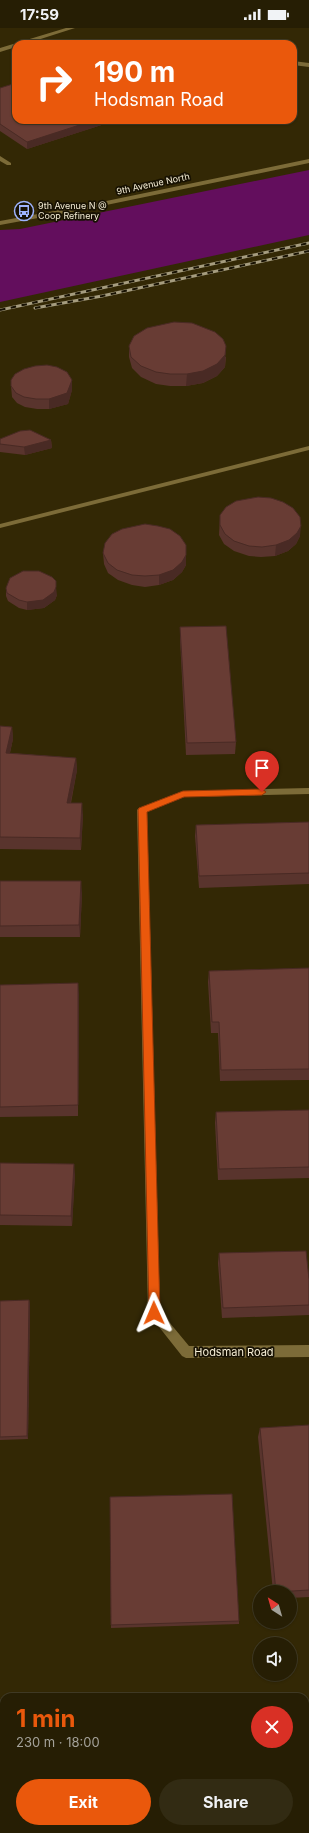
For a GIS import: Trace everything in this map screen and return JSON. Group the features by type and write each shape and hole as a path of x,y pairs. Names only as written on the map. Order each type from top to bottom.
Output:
{"street":[{"path":"32,40 72,28"},
{"path":"0,41 12,46"},
{"path":"0,50 12,46"},
{"path":"297,64 309,65"},
{"path":"0,158 10,164"},
{"name":"9th Avenue North","path":"0,222 87,207 309,161"},
{"path":"0,526 309,448"},
{"name":"Hodsman Road","path":"309,791 183,794 142,810 154,1313 186,1352 309,1351"}],"shaded area":[{"path":"309,170 309,235 0,302 0,230 20,229"}],"building":[{"path":"12,84 12,124 83,124 27,142 0,124 0,88"},
{"path":"174,322 192,323 215,332 223,339 226,346 225,355 217,364 203,371 187,374 156,372 141,366 131,357 129,346 134,336 147,328"},
{"path":"47,365 57,367 67,372 72,380 67,393 49,399 36,399 24,397 16,393 11,386 11,380 15,374 24,369"},
{"path":"30,430 51,440 24,447 0,444 0,439 20,431"},
{"path":"258,497 271,498 283,502 293,508 300,517 301,526 297,533 289,540 276,545 262,547 249,546 234,541 225,534 220,525 220,515 226,507 236,501"},
{"path":"145,524 170,529 180,536 186,545 186,555 182,562 173,570 159,575 132,575 117,570 108,563 103,553 105,543 112,534 122,529"},
{"path":"23,571 39,571 52,577 56,581 54,592 43,600 27,602 19,600 7,593 6,588 10,578"},
{"path":"226,626 236,742 187,743 180,627"},
{"path":"0,726 12,727 6,753 76,758 67,803 82,803 80,838 0,837"},
{"path":"309,822 309,873 199,876 196,825"},
{"path":"0,881 81,881 79,925 0,926"},
{"path":"309,968 309,1069 221,1070 219,1022 212,1022 209,971"},
{"path":"78,983 78,1105 0,1107 0,985"},
{"path":"309,1110 309,1167 219,1169 216,1112"},
{"path":"0,1163 74,1164 71,1216 0,1215"},
{"path":"306,1251 309,1279 309,1305 223,1308 219,1253"},
{"path":"29,1300 27,1436 0,1437 0,1301"},
{"path":"309,1425 309,1590 297,1591 297,1585 275,1585 260,1428"},
{"path":"232,1494 239,1621 111,1625 110,1497"}],"railway":[{"path":"0,310 309,243"},
{"path":"35,308 102,296 309,251"}],"place":[{"name":"9th Avenue N @ Coop Refinery","path":"24,211"}],"route":[{"path":"154,1313 142,810 183,794 262,792"}]}
